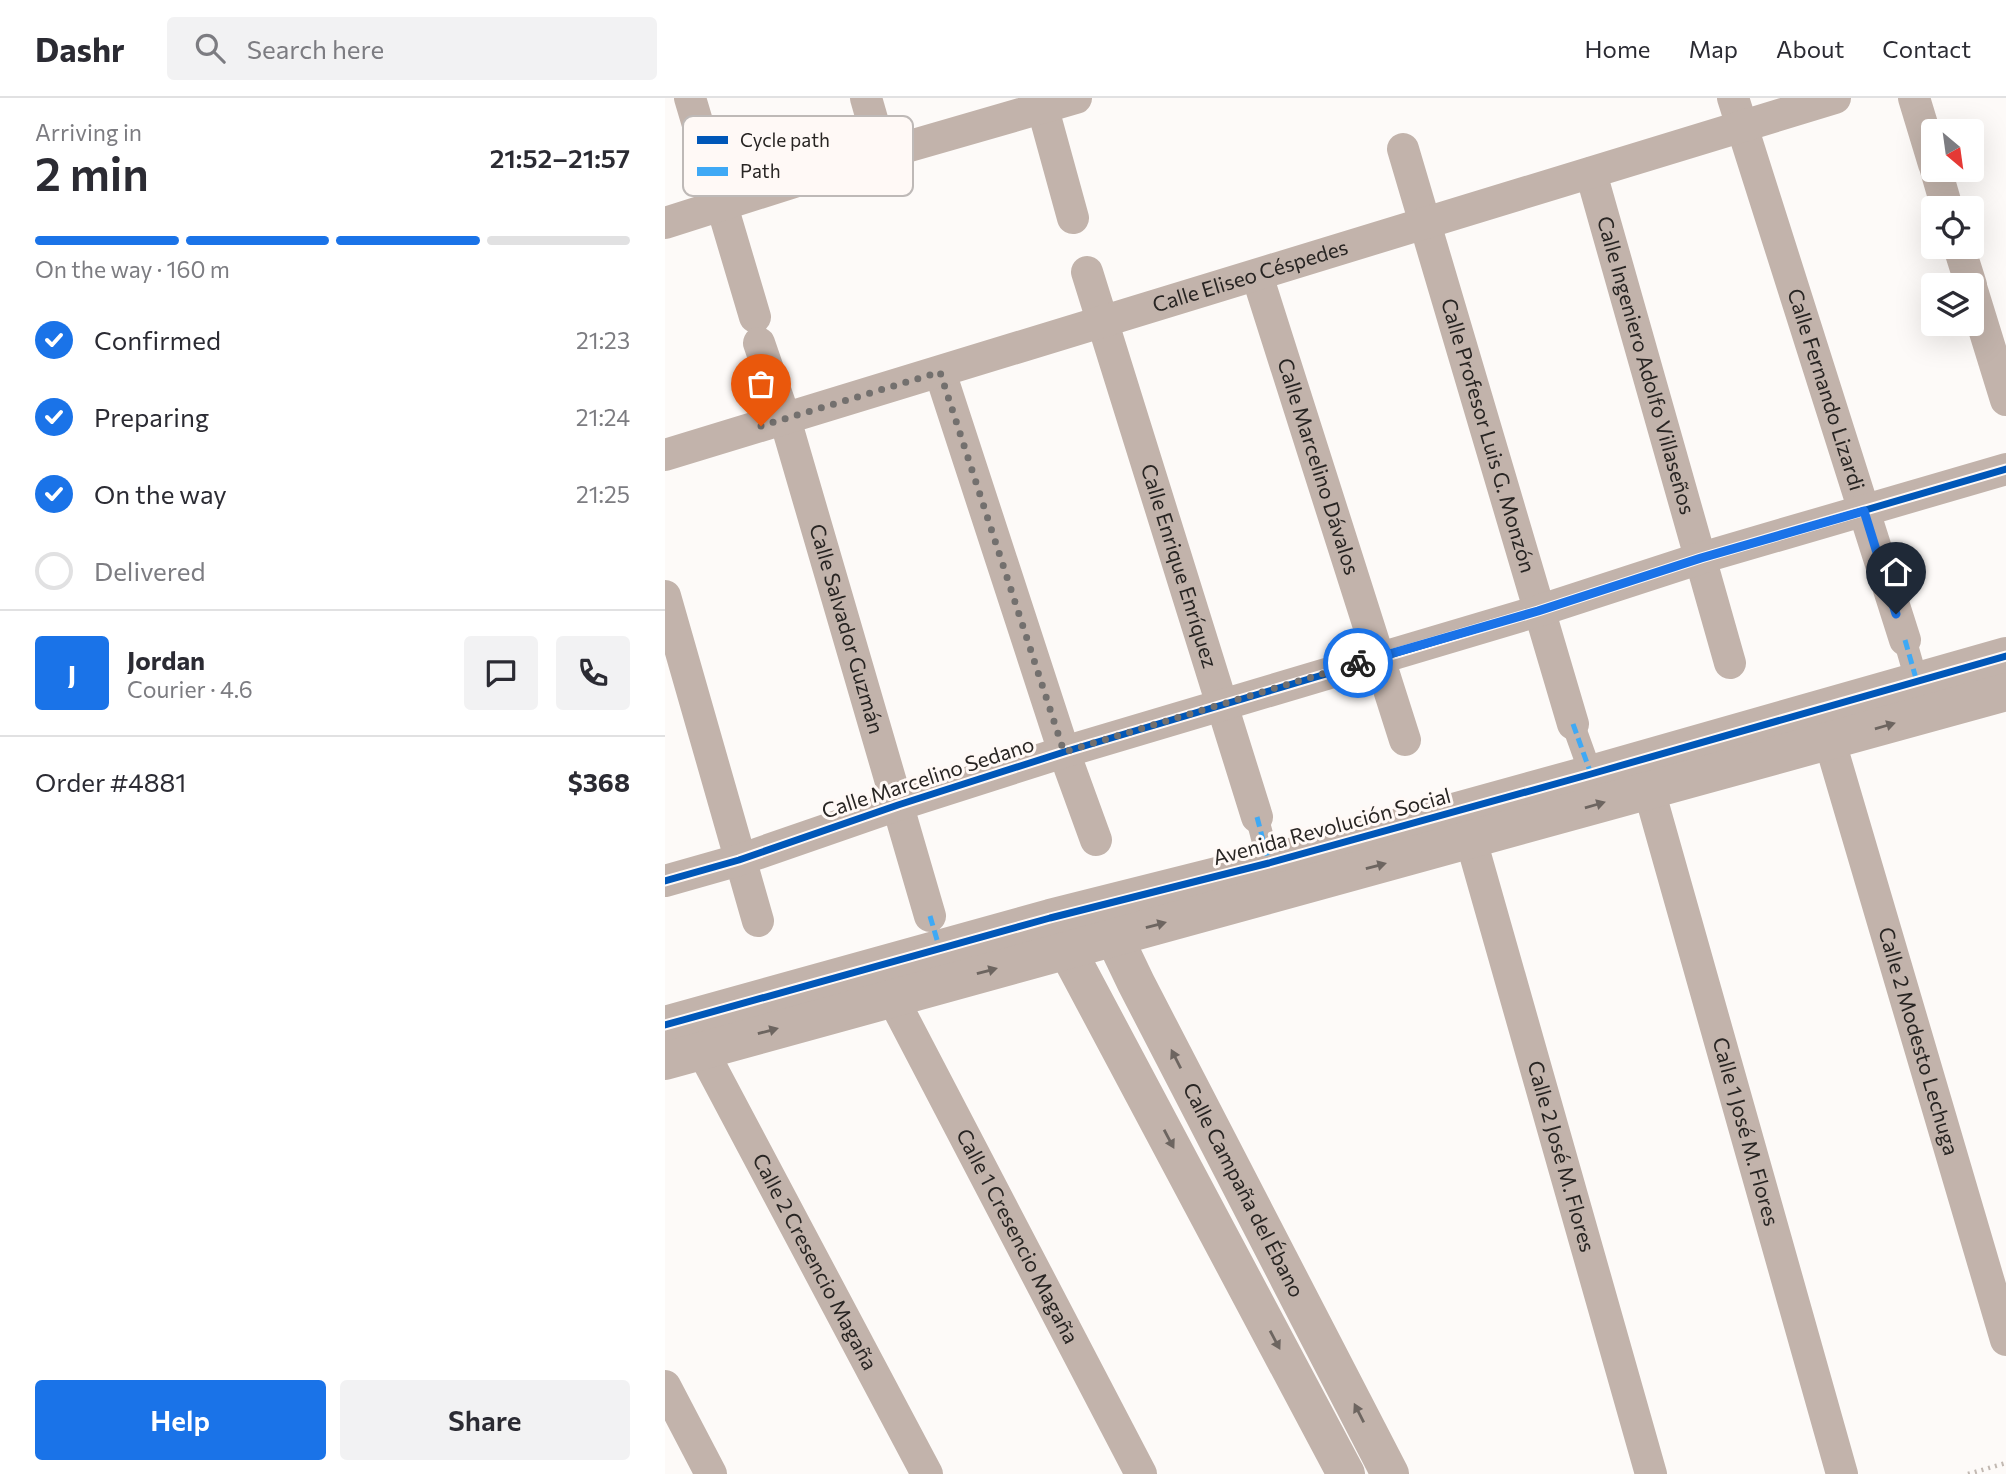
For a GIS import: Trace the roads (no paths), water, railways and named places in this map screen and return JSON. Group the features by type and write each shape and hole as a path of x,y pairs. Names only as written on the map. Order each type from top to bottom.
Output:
{"street":[{"name":"Calle Salvador Guzmán","path":"690,98 695,116"},
{"path":"866,98 871,116"},
{"path":"913,144 1041,103 1076,98"},
{"name":"Calle Eliseo Céspedes","path":"665,455 1591,173 1737,112 1835,98"},
{"path":"1914,98 1921,121"},
{"path":"1041,103 1073,218"},
{"name":"Calle Fernando Lizardi","path":"1737,112 1917,682"},
{"name":"Calle Profesor Luis G. Monzón","path":"1403,149 1573,724"},
{"name":"Calle Ingeniero Adolfo Villaseños","path":"1591,173 1730,663"},
{"name":"Calle Salvador Guzmán","path":"719,196 935,933"},
{"path":"665,223 755,196"},
{"name":"Calle Enrique Enríquez","path":"1087,272 1269,863"},
{"name":"Calle Marcelino Dávalos","path":"1257,275 1405,740"},
{"path":"1984,327 2006,400"},
{"path":"940,372 1064,752 1096,840"},
{"name":"Calle Marcelino Sedano","path":"665,881 739,860 1064,752 1538,611 1701,558 2006,469"},
{"path":"665,596 758,921"},
{"name":"Avenida Revolución Social","path":"1106,921 1269,863 2006,656"},
{"name":"Avenida Revolución Social","path":"665,1061 892,997 1058,934 1472,840 2006,692"},
{"path":"1573,724 1591,774"},
{"name":"Calle 2 Modesto Lechuga","path":"1830,742 2006,1340"},
{"name":"Calle 1 José M. Flores","path":"1649,790 1842,1474"},
{"name":"Calle 2 José M. Flores","path":"1472,840 1651,1474"},
{"name":"Calle Campaña del Ébano","path":"1106,921 1391,1474"},
{"name":"Avenida Revolución Social","path":"665,1025 935,933 1058,934"},
{"name":"Calle Campaña del Ébano","path":"1058,934 1346,1474"},
{"path":"1095,1000 1099,993 1112,984 1136,983"},
{"name":"Calle 1 Cresencio Magaña","path":"892,997 1140,1474"},
{"name":"Calle 2 Cresencio Magaña","path":"702,1050 927,1474"},
{"path":"665,1386 711,1474"}]}
